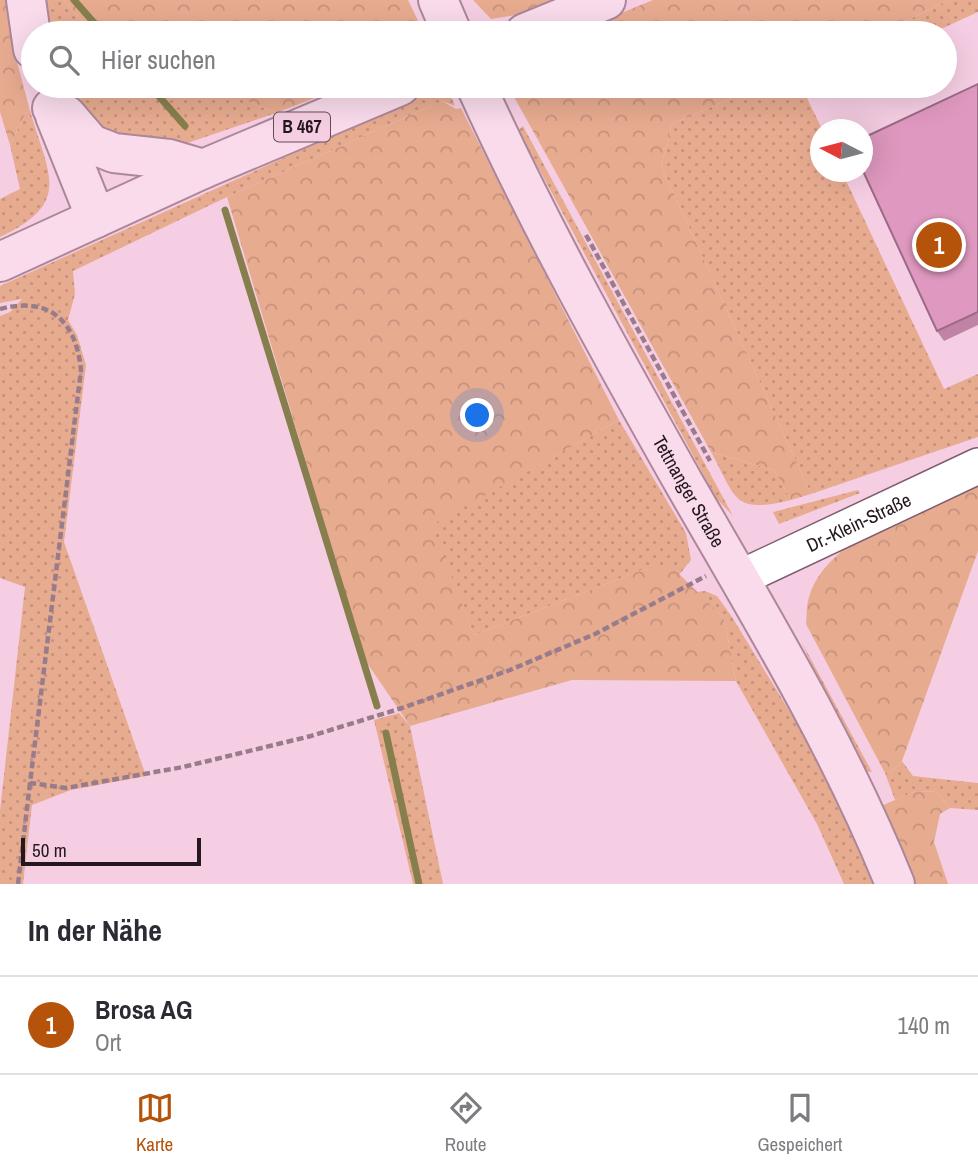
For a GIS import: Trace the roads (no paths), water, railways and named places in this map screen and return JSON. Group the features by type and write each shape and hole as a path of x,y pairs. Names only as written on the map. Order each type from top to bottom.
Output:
{"main road":[{"path":"26,0 29,21"},
{"path":"554,21 606,0"},
{"path":"48,98 96,218"},
{"path":"49,98 91,144 114,153 169,159 203,169"},
{"name":"B 467","path":"0,262 203,169 372,98"},
{"name":"Tettnanger Straße","path":"482,98 507,155 593,322 736,570 874,832 895,884"}],"street":[{"name":"Dr.-Klein-Straße","path":"736,570 978,466"}],"waterway":[{"path":"74,0 92,21"},
{"path":"160,98 185,126"},
{"path":"225,210 377,706"},
{"path":"386,733 419,884"}],"place":[{"name":"Brosa AG","path":"939,245"}]}
